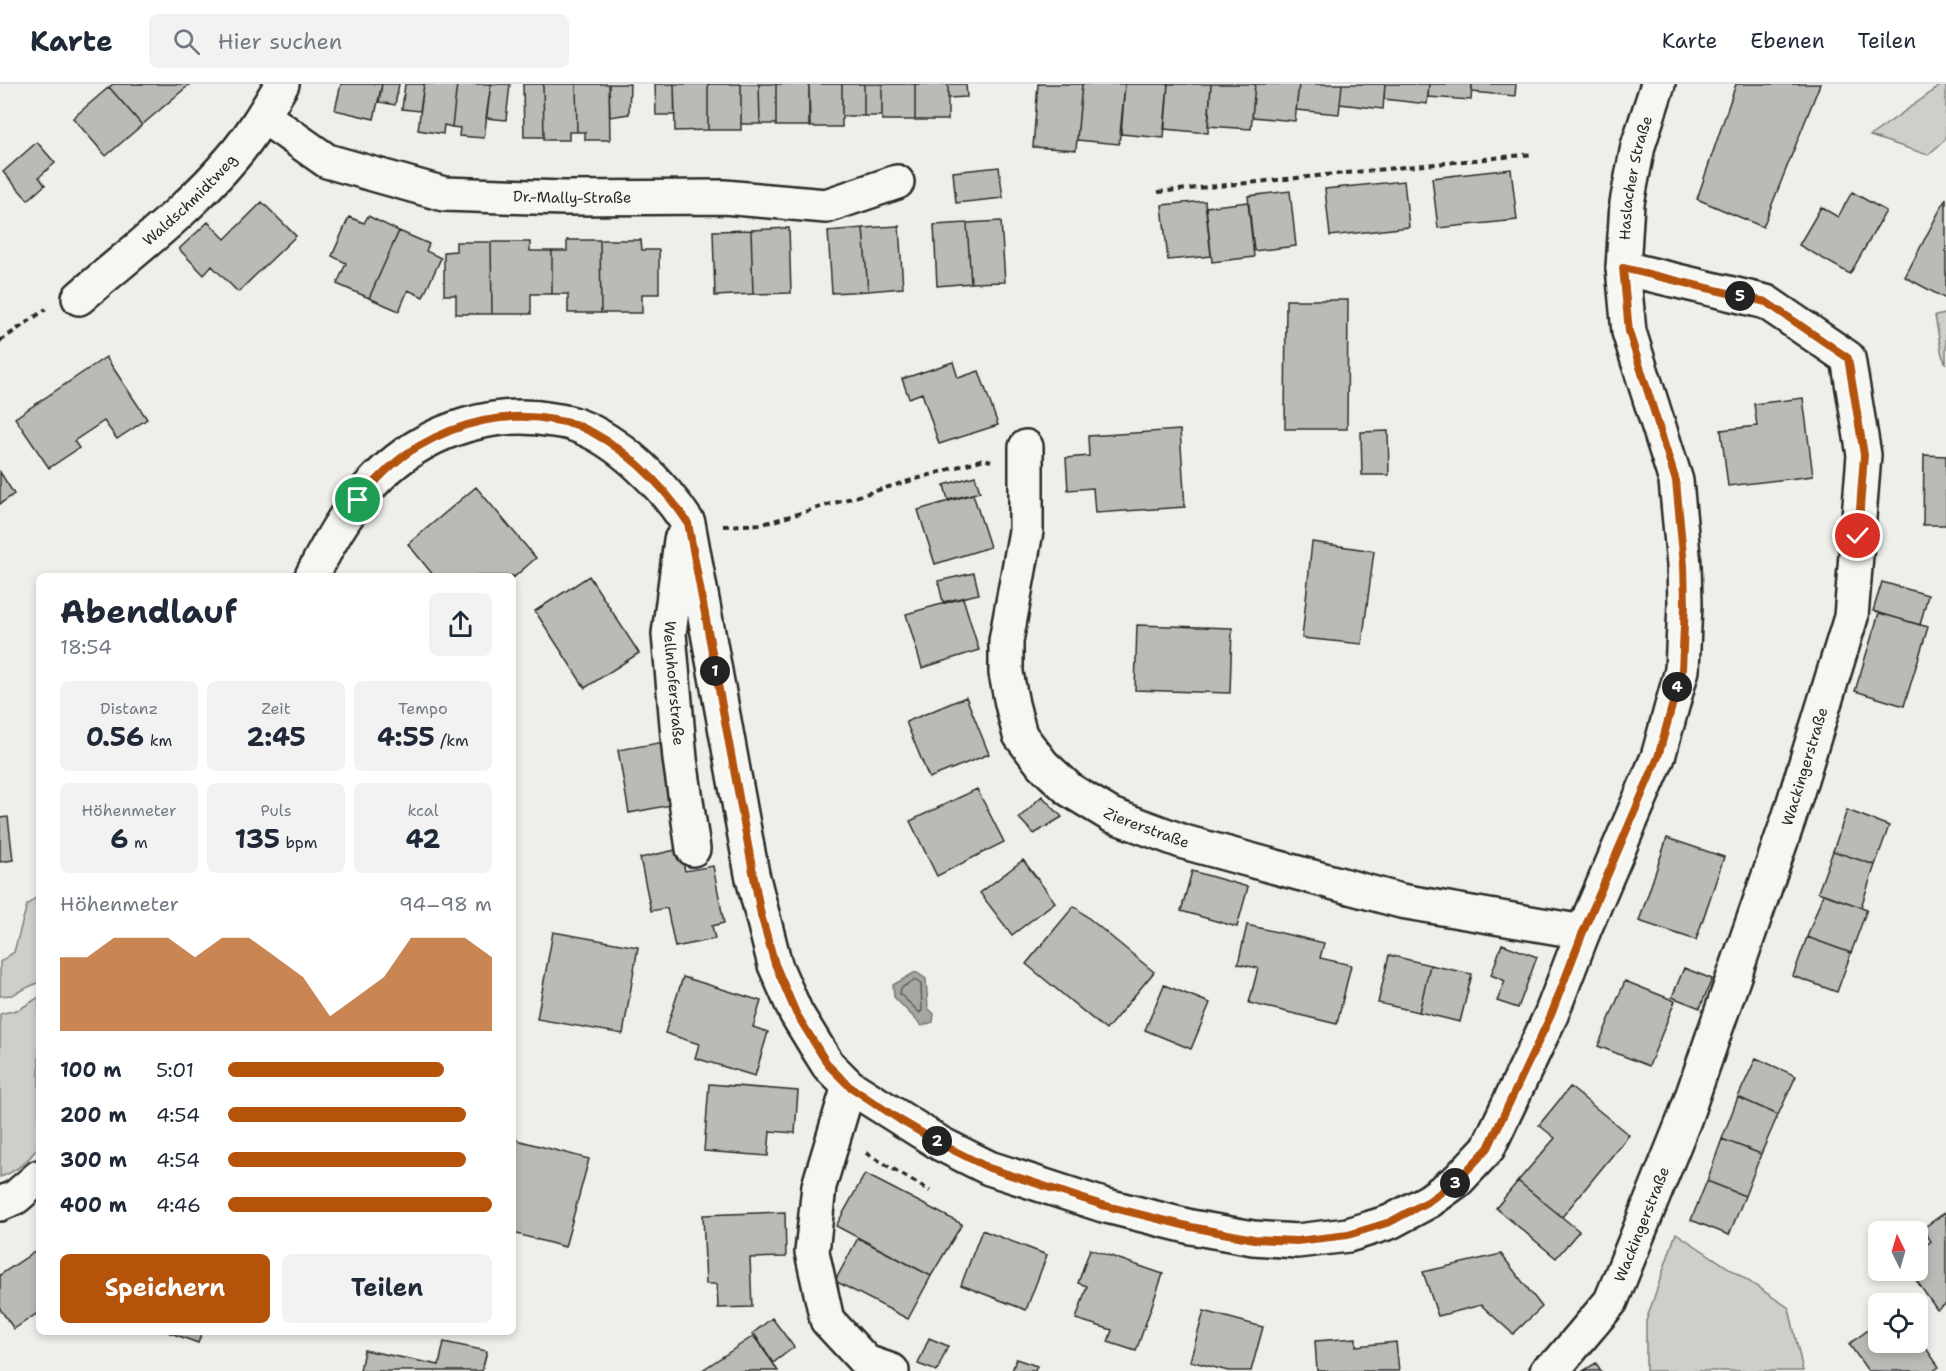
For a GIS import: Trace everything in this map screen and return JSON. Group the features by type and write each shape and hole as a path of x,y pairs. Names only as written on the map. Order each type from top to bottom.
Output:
{"street":[{"name":"Waldschmidtweg","path":"79,298 185,206 233,157 263,116 282,84"},
{"name":"Haslacher Straße","path":"314,573 338,527 358,500 388,468 418,446 457,428 499,417 536,417 575,424 604,440 658,483 688,523 752,874 775,964 796,1013 828,1065 849,1086 941,1144 989,1168 1102,1205 1191,1227 1254,1239 1297,1241 1348,1235 1390,1222 1429,1201 1458,1180 1488,1148 1551,1015 1583,932 1658,757 1682,670 1684,565 1676,481 1629,332 1623,268 1627,203 1638,146 1658,84"},
{"name":"Dr.-Mally-Straße","path":"263,116 327,161 444,194 564,198 724,198 826,206 897,182"},
{"name":"Wackingerstraße","path":"1547,1371 1558,1364 1611,1301 1683,1120 1789,818 1851,617 1864,455 1848,358 1766,302 1623,268"},
{"name":"Ziererstraße","path":"1026,447 1026,531 1006,641 1006,673 1020,735 1043,765 1070,790 1111,815 1194,845 1401,901 1583,932"},
{"name":"Wellnhoferstraße","path":"684,517 669,634 680,759 693,849"},
{"path":"849,1086 819,1186 812,1252 827,1320 866,1362 892,1371"},
{"path":"0,1204 16,1197 36,1180"}],"path":[{"path":"1158,192 1534,154"},
{"path":"0,341 63,297 79,298"},
{"path":"733,526 763,524 984,459"},
{"path":"834,1135 930,1191"}],"shaded area":[{"path":"1946,84 1946,139 1928,155 1870,136"},
{"path":"1946,314 1946,364 1942,355 1935,316"},
{"path":"36,898 36,983 12,995 0,996 0,962 14,952 27,905"},
{"path":"36,999 36,1150 22,1165 0,1177 0,1014 20,1009"},
{"path":"1676,1233 1789,1308 1803,1371 1646,1371 1646,1321"}],"water":[{"path":"916,972 926,979 928,1008 934,1014 933,1022 922,1026 894,997 893,985"}],"building":[{"path":"113,84 190,84 142,125 109,87"},
{"path":"341,84 382,84 374,119 335,110"},
{"path":"382,84 399,84 395,105 379,102"},
{"path":"405,84 424,84 420,111 402,109"},
{"path":"424,84 457,84 452,127 444,125 443,134 418,130"},
{"path":"457,84 491,84 484,138 459,136 460,128 452,127"},
{"path":"491,84 510,84 506,120 486,118"},
{"path":"523,84 543,84 544,137 524,137"},
{"path":"543,84 576,84 577,132 569,132 569,140 544,140"},
{"path":"576,84 609,84 610,140 585,140 585,132 577,132"},
{"path":"609,84 630,84 629,114 610,117"},
{"path":"655,84 674,84 675,115 656,115"},
{"path":"674,84 708,84 708,130 675,131"},
{"path":"708,84 741,84 741,130 708,130"},
{"path":"741,84 759,84 760,124 741,124"},
{"path":"759,84 776,84 776,124 760,124"},
{"path":"776,84 809,84 809,126 776,126"},
{"path":"809,84 842,84 842,127 810,127"},
{"path":"842,84 864,84 864,116 842,116"},
{"path":"864,84 882,84 882,116 864,116"},
{"path":"882,84 915,84 915,120 882,120"},
{"path":"915,84 948,84 948,120 915,120"},
{"path":"948,84 966,84 967,97 948,98"},
{"path":"1038,84 1082,84 1076,150 1033,147"},
{"path":"1082,84 1125,84 1119,144 1077,140"},
{"path":"1125,84 1168,84 1164,138 1121,134"},
{"path":"1168,84 1211,84 1208,133 1164,129"},
{"path":"1211,84 1255,84 1251,129 1208,126"},
{"path":"1255,84 1299,84 1295,121 1252,117"},
{"path":"1299,84 1342,84 1339,114 1296,110"},
{"path":"1342,84 1385,84 1383,109 1340,104"},
{"path":"1385,84 1429,84 1427,104 1384,99"},
{"path":"1429,84 1472,84 1471,100 1428,97"},
{"path":"1472,84 1516,84 1515,96 1472,92"},
{"path":"1736,84 1820,84 1763,227 1697,199"},
{"path":"109,87 142,125 106,156 73,118"},
{"path":"37,142 55,163 39,177 45,185 28,200 3,172"},
{"path":"999,167 1003,198 956,203 953,172"},
{"path":"1511,169 1517,220 1438,228 1432,178"},
{"path":"1404,181 1409,227 1330,236 1325,189"},
{"path":"1290,191 1296,246 1254,251 1248,196"},
{"path":"1852,192 1886,211 1850,274 1799,245 1821,207 1838,217"},
{"path":"1946,198 1946,299 1905,277"},
{"path":"1205,201 1211,256 1168,260 1162,205"},
{"path":"262,202 296,236 238,292 212,266 204,275 179,249 208,222 225,239"},
{"path":"1248,202 1254,257 1212,262 1206,207"},
{"path":"368,216 399,231 369,298 337,284 346,263 332,256 349,217 364,223"},
{"path":"1001,221 1005,282 971,283 967,223"},
{"path":"967,223 971,283 937,286 934,225"},
{"path":"899,226 903,288 868,291 863,228"},
{"path":"789,228 791,293 753,294 751,230"},
{"path":"863,228 868,291 832,293 828,231"},
{"path":"751,230 753,294 715,296 713,231"},
{"path":"399,231 429,244 426,251 441,258 423,297 408,290 399,311 369,298"},
{"path":"567,240 600,240 601,313 568,313 568,294 552,294 552,251 567,251"},
{"path":"600,240 641,240 642,250 659,250 659,294 642,294 642,313 601,313"},
{"path":"456,242 491,242 492,314 456,314 456,295 444,295 444,252 456,251"},
{"path":"491,242 530,242 530,251 552,251 552,294 531,294 531,314 492,314"},
{"path":"1286,300 1348,300 1347,429 1285,429"},
{"path":"106,357 147,419 117,439 104,421 74,441 79,448 49,468 15,418"},
{"path":"953,362 958,378 979,371 998,425 939,444 922,393 909,398 902,379"},
{"path":"1803,398 1813,476 1728,486 1721,430 1757,426 1754,404"},
{"path":"1180,430 1185,507 1095,513 1093,488 1068,490 1066,458 1089,456 1088,436"},
{"path":"1388,431 1389,475 1362,475 1361,432"},
{"path":"1924,455 1946,456 1946,525 1923,525"},
{"path":"0,472 14,494 0,504"},
{"path":"975,476 980,492 948,500 944,485"},
{"path":"476,487 536,558 516,575 516,573 432,573 408,544"},
{"path":"973,494 990,547 935,564 918,510"},
{"path":"1312,542 1374,551 1362,644 1302,638"},
{"path":"974,573 979,594 943,602 938,581"},
{"path":"589,576 639,653 585,688 535,611"},
{"path":"1882,582 1928,595 1920,625 1873,611"},
{"path":"963,598 979,650 922,668 906,614"},
{"path":"1879,613 1928,627 1904,706 1855,691"},
{"path":"1137,625 1232,628 1230,693 1135,690"},
{"path":"966,697 989,754 929,778 906,722"},
{"path":"664,742 676,804 629,813 618,750"},
{"path":"977,789 1004,842 937,876 910,821"},
{"path":"1042,796 1062,817 1034,834 1019,818"},
{"path":"1847,810 1889,826 1875,865 1833,851"},
{"path":"8,817 13,860 0,862 0,818"},
{"path":"1667,838 1724,857 1696,940 1639,921"},
{"path":"680,849 685,871 713,866 724,923 712,926 715,939 675,947 667,908 651,911 640,858"},
{"path":"1833,851 1875,865 1861,907 1818,892"},
{"path":"1023,860 1055,902 1012,935 980,893"},
{"path":"1192,871 1248,887 1237,927 1181,911"},
{"path":"1823,894 1867,909 1851,953 1807,937"},
{"path":"1074,906 1154,972 1106,1030 1026,964"},
{"path":"1247,925 1324,943 1320,958 1351,965 1337,1024 1249,1003 1258,968 1238,964"},
{"path":"553,932 638,947 623,1034 537,1019"},
{"path":"1807,937 1851,953 1837,992 1793,976"},
{"path":"1502,944 1537,957 1518,1008 1497,1001 1505,981 1491,975"},
{"path":"1389,955 1430,965 1419,1012 1378,1003"},
{"path":"1430,965 1472,974 1460,1022 1419,1012"},
{"path":"1684,968 1712,979 1700,1008 1672,997"},
{"path":"683,977 761,1001 753,1027 768,1032 755,1076 695,1058 699,1044 665,1033"},
{"path":"1625,981 1675,1001 1649,1066 1598,1046"},
{"path":"1164,985 1210,1003 1191,1049 1145,1030"},
{"path":"1756,1058 1796,1076 1778,1115 1738,1097"},
{"path":"709,1084 798,1091 795,1133 770,1131 768,1156 704,1151"},
{"path":"1570,1087 1629,1135 1562,1217 1518,1181 1555,1138 1539,1125"},
{"path":"1738,1097 1778,1115 1761,1154 1722,1139"},
{"path":"1722,1139 1761,1154 1745,1196 1707,1181"},
{"path":"516,1140 589,1159 565,1247 516,1234"},
{"path":"865,1174 962,1224 931,1276 836,1226"},
{"path":"1518,1181 1579,1231 1556,1258 1496,1208"},
{"path":"1707,1181 1745,1196 1729,1235 1691,1220"},
{"path":"785,1212 786,1257 750,1258 752,1307 718,1308 717,1284 706,1284 703,1215"},
{"path":"1946,1212 1946,1304 1937,1310 1928,1297 1928,1293 1925,1293 1917,1281 1928,1281 1928,1243 1931,1241 1928,1237 1928,1225"},
{"path":"982,1230 1047,1255 1026,1310 961,1285"},
{"path":"858,1238 931,1276 908,1319 835,1281"},
{"path":"1090,1249 1163,1274 1136,1351 1108,1342 1112,1330 1076,1319 1087,1286 1078,1283"},
{"path":"36,1251 36,1314 14,1329 0,1309 0,1275"},
{"path":"1501,1254 1542,1307 1513,1334 1481,1305 1438,1316 1423,1272"},
{"path":"1204,1311 1263,1327 1251,1371 1228,1371 1190,1361"},
{"path":"772,1318 794,1347 773,1363 752,1334"},
{"path":"1868,1330 1868,1353 1928,1353 1928,1351 1939,1367 1933,1371 1868,1371 1849,1344"},
{"path":"176,1335 201,1335 198,1343"},
{"path":"755,1335 778,1371 701,1371"},
{"path":"929,1338 948,1346 937,1371 918,1364"},
{"path":"1356,1338 1356,1346 1396,1342 1399,1371 1317,1371 1315,1341"},
{"path":"444,1342 487,1351 482,1371 360,1371 364,1350 439,1365"},
{"path":"1016,1359 1037,1366 1035,1371 1012,1371"},
{"path":"1596,1363 1601,1371 1583,1371"}],"route":[{"path":"358,500 388,468 418,446 457,428 499,417 536,417 575,424 604,440 633,461 658,483 688,523 761,915 775,964 796,1013 828,1065 849,1086 900,1120 989,1168 1102,1205 1191,1227 1254,1239 1297,1241 1348,1235 1390,1222 1429,1201 1458,1180 1488,1148 1551,1015 1583,932 1658,757 1682,670 1684,565 1676,481 1629,332 1623,268 1766,302 1848,358 1864,455 1858,536"}]}
